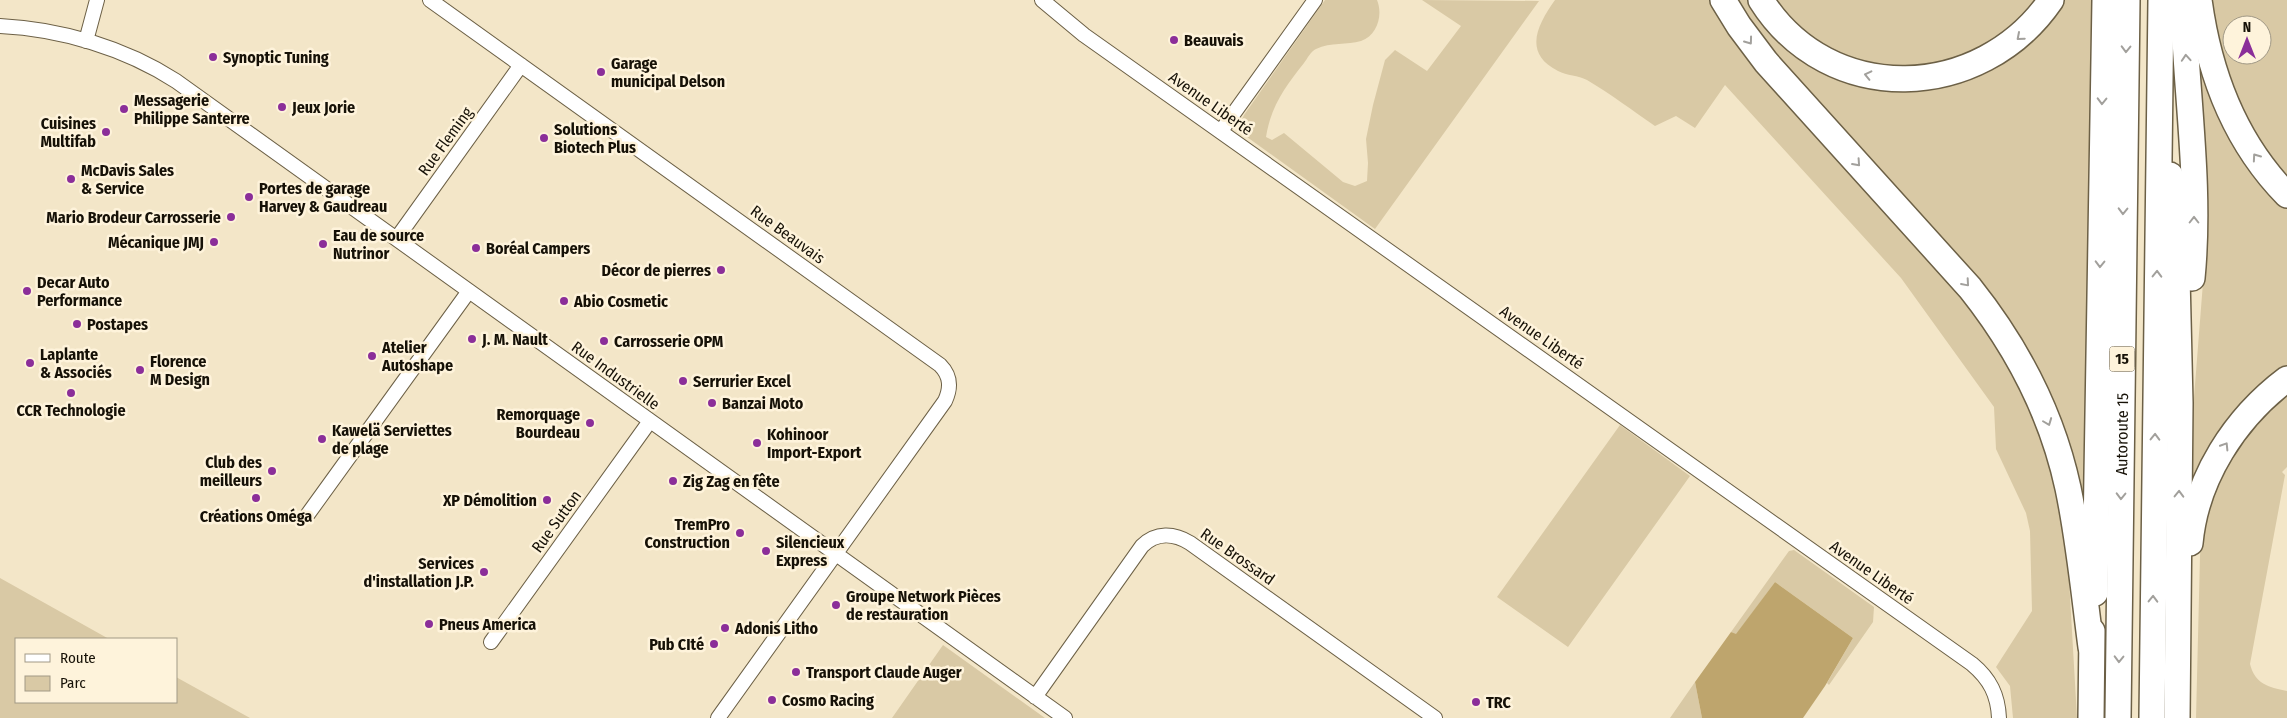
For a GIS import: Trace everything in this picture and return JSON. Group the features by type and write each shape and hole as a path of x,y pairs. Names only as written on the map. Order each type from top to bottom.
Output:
{"highway":[{"path":"1723,0 1747,38 1771,68 1970,288 2018,356 2046,417 2066,481 2073,516 2091,647"},
{"path":"1761,0 1785,30 1819,57 1844,68 1870,76 1908,80 1952,73 1991,57 2026,32 2052,0"},
{"path":"2091,718 2091,647 2097,537 2105,0"},
{"name":"Autoroute 15","path":"2118,718 2127,0"},
{"name":"15","path":"2159,91 2160,0"},
{"path":"2180,403 2193,268 2195,220 2194,168 2183,0"},
{"path":"2199,0 2208,51 2225,103 2255,156 2287,195"},
{"path":"2159,91 2175,208 2180,403 2177,718"},
{"name":"Autoroute 15","path":"2152,718 2159,91"},
{"path":"2182,718 2190,547 2199,500 2228,440 2260,402 2287,379"}],"street":[{"path":"86,41 97,0"},
{"name":"Rue Beauvais","path":"430,0 945,370 950,385 945,401 718,718"},
{"name":"Avenue Liberté","path":"1042,0 1074,27 1972,664 1993,689 1999,718"},
{"path":"1221,131 1315,0"},
{"name":"Rue Industrielle","path":"0,26 40,31 86,41 128,56 176,81 1065,718"},
{"name":"Rue Fleming","path":"397,238 521,65"},
{"path":"308,514 470,291"},
{"name":"Rue Sutton","path":"491,642 650,421"},
{"name":"Rue Brossard","path":"1035,697 1142,546 1155,537 1169,535 1190,543 1435,718"}],"green space":[{"path":"1325,0 1377,0 1379,6 1378,23 1372,34 1361,41 1327,45 1312,51 1275,106 1266,137 1272,140 1284,133 1343,182 1355,186 1367,181 1366,139 1385,60 1395,50 1427,71 1461,26 1422,0 1539,1 1375,229 1247,137 1240,124 1244,115"},
{"path":"1555,0 1713,0 1976,312 2019,380 2050,456 2066,527 2077,718 2013,718 2010,686 1996,667 2032,611 2030,531 2026,513 1996,449 1994,407 1901,278 1725,85 1695,128 1676,116 1655,126 1587,80 1561,73 1547,64 1540,56 1537,38 1543,19"},
{"path":"1732,0 1751,0 1772,29 1914,88 2063,0 2093,0 2089,267 2088,559 2045,396 1788,76"},
{"path":"1771,0 2042,0 1977,56 1886,70 1818,46"},
{"path":"2209,0 2287,0 2287,179 2252,133 2221,63"},
{"path":"2193,26 2201,51 2287,205 2287,371 2190,494 2192,423 2205,257"},
{"path":"2287,391 2287,467 2282,472 2285,475 2250,664 2255,676 2263,684 2287,691 2287,718 2196,718 2202,527 2219,477 2245,433"},
{"path":"1620,425 1690,476 1568,647 1497,597"},
{"path":"1794,550 1874,607 1873,622 1829,685 1827,683 1853,638 1775,582 1736,635 1731,632 1789,551"},
{"path":"0,578 107,638 15,638 15,703 178,703 178,678 250,718 0,718"},
{"path":"943,645 1045,718 892,718"},
{"path":"1695,682 1702,718 1670,718"}],"shaded area":[{"path":"1775,582 1853,638 1825,686 1803,718 1702,718 1695,682 1731,632 1736,634"}],"place":[{"name":"Beauvais","path":"1174,40"},
{"name":"Synoptic Tuning","path":"213,57"},
{"name":"Garage municipal Delson","path":"601,72"},
{"name":"Jeux Jorie","path":"282,107"},
{"name":"Messagerie Philippe Santerre","path":"124,109"},
{"name":"Cuisines Multifab","path":"106,132"},
{"name":"Solutions Biotech Plus","path":"544,138"},
{"name":"McDavis Sales & Service","path":"71,179"},
{"name":"Portes de garage Harvey & Gaudreau","path":"249,197"},
{"name":"Mario Brodeur Carrosserie","path":"231,217"},
{"name":"Mécanique JMJ","path":"214,242"},
{"name":"Eau de source Nutrinor","path":"323,244"},
{"name":"Boréal Campers","path":"476,248"},
{"name":"Décor de pierres","path":"721,270"},
{"name":"Decar Auto Performance","path":"27,291"},
{"name":"Abio Cosmetic","path":"564,301"},
{"name":"Postapes","path":"77,324"},
{"name":"J. M. Nault","path":"472,339"},
{"name":"Carrosserie OPM","path":"604,341"},
{"name":"Atelier Autoshape","path":"372,356"},
{"name":"Laplante & Associés","path":"30,363"},
{"name":"Florence M Design","path":"140,370"},
{"name":"Serrurier Excel","path":"683,381"},
{"name":"CCR Technologie","path":"71,393"},
{"name":"Banzai Moto","path":"712,403"},
{"name":"Remorquage Bourdeau","path":"590,423"},
{"name":"Kawelä Serviettes de plage","path":"322,439"},
{"name":"Kohinoor Import-Export","path":"757,443"},
{"name":"Club des meilleurs","path":"272,471"},
{"name":"Zig Zag en fête","path":"673,481"},
{"name":"Créations Oméga","path":"256,498"},
{"name":"XP Démolition","path":"547,500"},
{"name":"TremPro Construction","path":"740,533"},
{"name":"Silencieux Express","path":"766,551"},
{"name":"Services d'installation J.P.","path":"484,572"},
{"name":"Groupe Network Pièces de restauration","path":"836,605"},
{"name":"Pneus America","path":"429,624"},
{"name":"Adonis Litho","path":"725,628"},
{"name":"Pub CIté","path":"714,644"},
{"name":"Transport Claude Auger","path":"796,672"},
{"name":"Cosmo Racing","path":"772,700"},
{"name":"TRC","path":"1476,702"}]}
